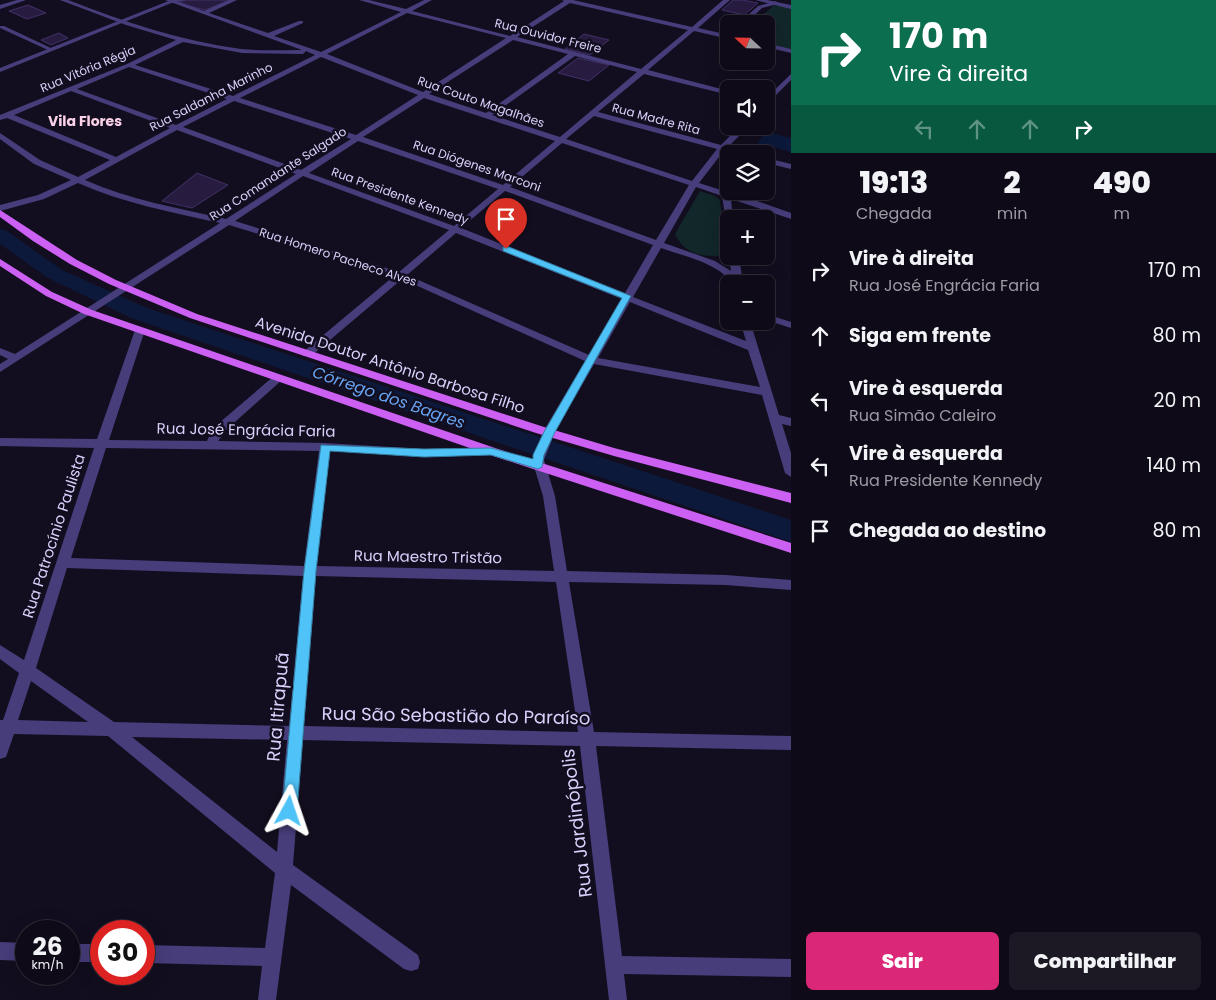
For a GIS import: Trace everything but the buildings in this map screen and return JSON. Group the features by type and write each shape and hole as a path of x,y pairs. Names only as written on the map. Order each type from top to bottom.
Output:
{"main road":[{"name":"Avenida Doutor Antônio Barbosa Filho","path":"0,213 43,244 122,291 548,435 791,498"},
{"path":"0,262 49,294 93,308 140,330 491,451 538,460 791,548"}],"street":[{"path":"0,7 23,0"},
{"path":"63,0 118,22 183,39 244,51 318,53"},
{"path":"203,13 234,0"},
{"name":"Rua Ouvidor Freire","path":"362,0 720,91"},
{"name":"Rua Saldanha Marinho","path":"0,208 24,203 76,179 318,53 430,0"},
{"path":"568,0 720,35"},
{"name":"Rua Comandante Salgado","path":"0,369 568,0"},
{"path":"307,354 726,0"},
{"path":"758,0 791,7"},
{"path":"0,70 172,1"},
{"name":"Rua Couto Magalhães","path":"172,1 318,53 421,94 720,194"},
{"path":"751,15 760,7 776,4"},
{"path":"268,36 301,22"},
{"path":"2,27 50,49"},
{"name":"Rua Vitória Régia","path":"3,116 129,65 183,39"},
{"path":"775,48 791,51"},
{"path":"486,116 573,54"},
{"name":"Rua Diógenes Marconi","path":"129,65 357,138 504,188 655,249"},
{"path":"775,93 791,76"},
{"name":"Rua Presidente Kennedy","path":"71,89 455,229 627,296 753,348"},
{"name":"Rua Madre Rita","path":"592,113 720,147"},
{"path":"3,116 116,159"},
{"name":"Rua Homero Pacheco Alves","path":"0,135 37,162 106,192 134,201 228,222 400,275 592,360 766,392"},
{"path":"727,145 736,135"},
{"path":"538,460 548,435 627,296 693,186 720,151"},
{"path":"775,163 791,167"},
{"name":"Rua Couto Magalhães","path":"739,200 791,216"},
{"path":"668,229 672,243 683,253"},
{"path":"655,249 673,250 683,253 712,263 726,270 731,275"},
{"path":"712,263 720,263"},
{"path":"775,320 791,325"},
{"name":"Rua Patrocínio Paulista","path":"0,752 4,727 64,563 100,444 140,330"},
{"path":"748,330 791,474"},
{"path":"0,351 16,359"},
{"path":"211,445 215,435 223,426 278,378"},
{"path":"775,418 791,422"},
{"name":"Rua José Engrácia Faria","path":"0,442 325,447 424,453 491,451"},
{"name":"Rua Itirapuã","path":"268,1000 284,869 310,571 325,447"},
{"name":"Rua Jardinópolis","path":"538,460 549,496 587,739 618,1000"},
{"name":"Rua Maestro Tristão","path":"64,563 310,571 726,580 791,585"},
{"path":"0,650 26,671 112,730 284,869 411,962"},
{"name":"Rua São Sebastião do Paraíso","path":"4,727 791,743"},
{"path":"0,951 15,952"},
{"path":"155,954 273,957"},
{"path":"614,965 791,968"}],"lane":[{"path":"172,1 184,0"}],"green space":[{"path":"774,5 791,8 791,49 775,45 775,15 763,15"},
{"path":"700,191 715,196 720,200 720,255 709,256 695,253 684,246 675,234"}],"water":[{"path":"775,134 791,138 791,152 775,148 775,145 757,143 764,135"}],"waterway":[{"name":"Córrego dos Bagres","path":"0,235 55,274 139,313 791,531"}],"district":[{"name":"Vila Flores","path":"85,121"}],"route":[{"path":"289,811 310,571 325,447 424,453 491,451 538,465 538,455 549,432 627,296 506,249"}]}
